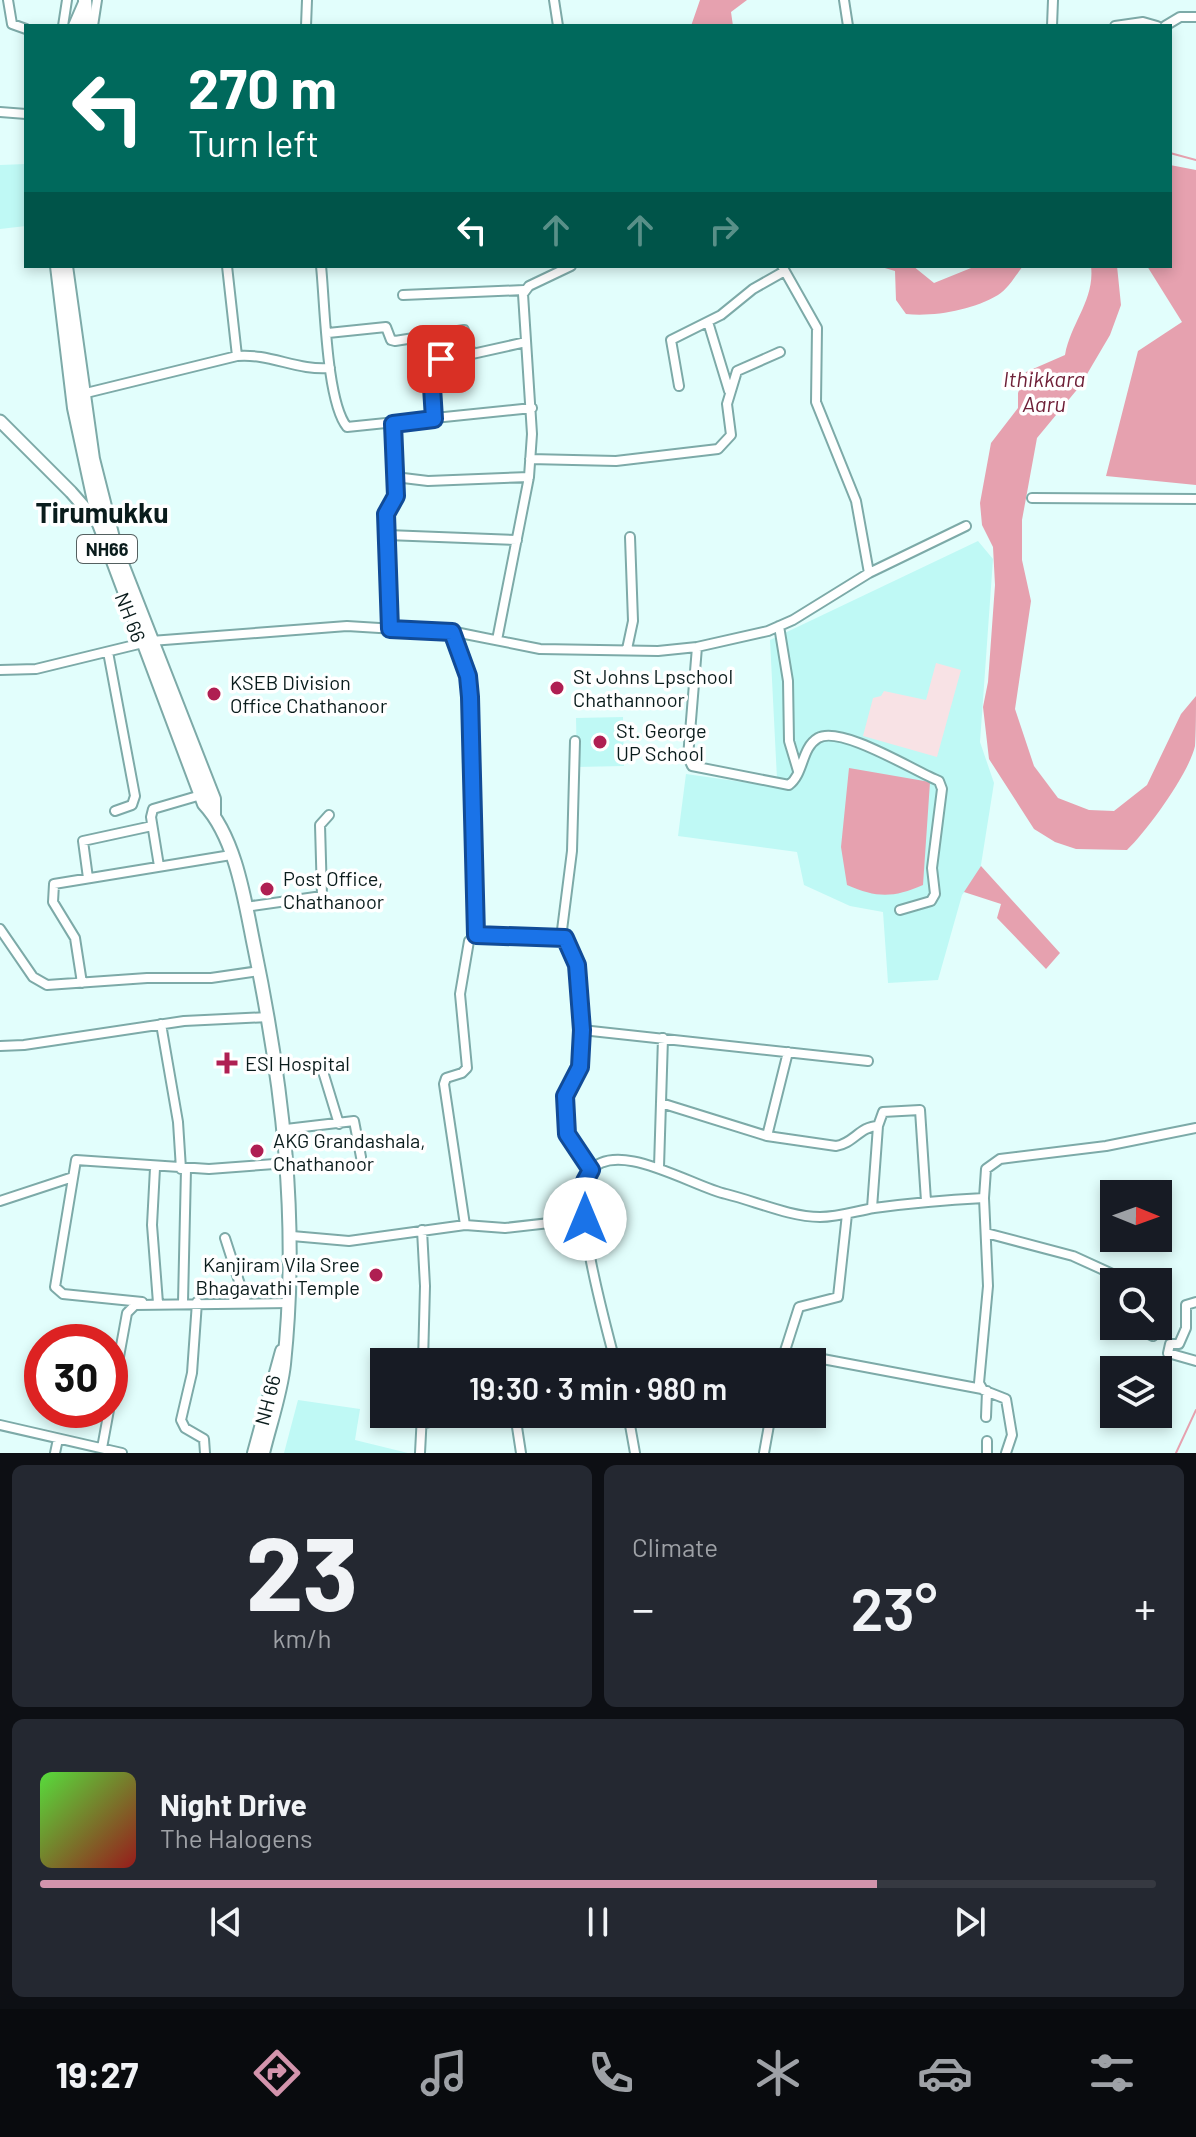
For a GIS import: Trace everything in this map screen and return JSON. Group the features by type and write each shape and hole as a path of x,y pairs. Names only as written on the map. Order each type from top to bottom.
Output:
{"highway":[{"path":"76,24 89,1"},
{"path":"89,1 90,24"},
{"name":"NH 66","path":"66,268 93,459 115,546 201,795 214,815 231,855 269,1017 286,1129 292,1236 283,1348 285,1362 263,1453"},
{"name":"NH 66","path":"66,268 74,408 99,524 214,799 214,815"},
{"name":"NH 66","path":"254,1453 277,1360 283,1348"}],"main road":[{"path":"0,421 99,524"},
{"path":"71,492 92,494"}],"street":[{"path":"8,0 12,24 24,28"},
{"path":"63,24 67,0"},
{"path":"306,24 307,0"},
{"path":"554,0 558,24"},
{"path":"844,0 848,24"},
{"path":"1052,24 1053,0"},
{"path":"1168,24 1180,17 1196,17"},
{"path":"1129,24 1150,24"},
{"path":"0,112 24,114"},
{"path":"227,268 237,356"},
{"path":"321,268 330,368 342,420 347,427 532,408"},
{"path":"403,295 524,290 567,268"},
{"path":"679,386 670,343 708,322 782,269 817,328 816,402 856,501 869,573"},
{"path":"497,640 529,477 532,408 524,290"},
{"path":"708,322 729,391"},
{"path":"328,333 386,327 391,340 395,341 464,330 471,353"},
{"path":"434,419 433,365 441,359 526,342"},
{"path":"530,459 616,461 718,449 731,435 727,404 737,371 780,352"},
{"path":"82,394 237,356 255,356 314,369 330,368"},
{"path":"390,629 386,514 395,499 393,424"},
{"path":"395,477 428,481 529,477"},
{"path":"1032,498 1196,499"},
{"path":"0,670 36,669 146,642 303,628 452,632 497,640 514,647 540,649 658,651 697,647 779,626 869,573 966,526"},
{"path":"387,535 517,540"},
{"path":"627,649 633,621 630,537"},
{"path":"779,626 788,681 789,741 799,773"},
{"path":"452,632 468,676 476,935"},
{"path":"697,647 689,763 698,769 785,785 792,783 799,773 814,742 831,735 859,742 939,781 942,789 932,868 935,894 931,901 900,910"},
{"path":"108,652 135,796 132,805 115,811"},
{"path":"561,938 572,851 575,741"},
{"path":"159,866 152,826 155,807 201,795"},
{"path":"245,907 322,896 320,825 329,815"},
{"path":"88,878 83,841 152,826"},
{"path":"82,983 75,938 53,902 51,890 54,884 231,855"},
{"path":"0,929 33,977 47,985 172,977 211,978 259,971"},
{"path":"465,1225 444,1084 446,1078 461,1074 467,1068 460,994 469,941 476,935 565,938 577,965 582,1030 580,1067 567,1089 564,1104 567,1134 591,1170"},
{"path":"0,1046 161,1024 269,1017"},
{"path":"161,1024 184,1169 183,1302"},
{"path":"582,1030 868,1061"},
{"path":"659,1167 663,1038"},
{"path":"767,1136 788,1052"},
{"path":"321,1065 339,1124"},
{"path":"661,1103 767,1136 841,1146 867,1127 878,1126"},
{"path":"872,1208 878,1126 883,1112 922,1112 926,1201"},
{"path":"286,1129 356,1123 361,1157"},
{"path":"986,1417 985,1390 979,1381 988,1286 984,1198 986,1169 1000,1159 1106,1146 1196,1128"},
{"path":"289,1163 184,1169 79,1159 56,1269 57,1292 158,1303 289,1303"},
{"path":"611,1348 599,1306 585,1219 585,1181 591,1170 615,1159 659,1167 711,1191 806,1215 847,1214 926,1201 984,1198"},
{"path":"155,1168 152,1225 158,1303"},
{"path":"0,1201 73,1177"},
{"path":"786,1348 799,1307 838,1297 847,1214"},
{"path":"292,1236 349,1241 465,1225 505,1228 585,1219"},
{"path":"422,1230 423,1348"},
{"path":"986,1233 1073,1256 1100,1268"},
{"path":"225,1238 246,1303"},
{"path":"126,1324 128,1311 142,1302"},
{"path":"197,1302 192,1373 181,1420 185,1428 204,1439 205,1453"},
{"path":"1196,1302 1186,1305 1184,1338 1179,1344 1170,1344 1168,1353 1196,1361"},
{"path":"826,1360 985,1390 1006,1399 1012,1435 1006,1453"},
{"path":"0,1425 122,1453"},
{"path":"102,1448 106,1428"},
{"path":"420,1453 421,1428"},
{"path":"517,1428 521,1453"},
{"path":"631,1428 635,1453"},
{"path":"764,1453 768,1428"},
{"path":"55,1453 58,1439"},
{"path":"987,1441 987,1453"}],"shaded area":[{"path":"24,164 24,226 0,229 0,165"},
{"path":"978,541 993,559 980,742 994,783 980,871 962,895 938,980 888,983 883,912 850,906 804,885 797,852 678,836 686,774 772,786 777,779 770,640"},
{"path":"936,663 961,670 937,757 863,736 873,698 881,696 884,691 926,700"},
{"name":"St. George UP School","path":"623,717 624,766 577,767 576,718"},
{"path":"298,1400 360,1409 355,1440 408,1453 284,1453"}],"water":[{"path":"700,0 747,0 731,12 733,24 692,24"},
{"path":"1172,165 1196,170 1196,485 1106,476 1138,351 1182,322 1148,268 1172,268"},
{"path":"885,268 915,268 934,283 971,268 1021,268 998,295 977,305 917,315 906,314 896,300 895,271"},
{"name":"Ithikkara Aaru","path":"1091,268 1117,268 1121,305 1110,335 1080,386 1037,438 1022,520 1022,560 1031,601 1015,709 1034,766 1058,798 1089,810 1114,811 1147,785 1181,714 1196,696 1195,746 1185,771 1167,801 1127,850 1076,849 1055,842 1034,829 989,759 983,707 988,682 995,585 993,547 982,525 980,503 991,443 1018,408 1018,393 1026,372 1065,355 1091,278"},
{"path":"849,768 930,782 923,885 885,895 847,885 841,847"},
{"path":"981,866 1060,953 1046,969 997,918 1001,904 964,892"}],"waterway":[{"path":"1172,154 1196,160"},
{"path":"1176,1453 1196,1410"}],"place":[{"name":"St Johns Lpschool Chathannoor","path":"557,688"},
{"name":"KSEB Division Office Chathanoor","path":"214,694"},
{"name":"St. George UP School","path":"600,742"},
{"name":"Post Office, Chathanoor","path":"267,889"},
{"name":"ESI Hospital","path":"227,1063"},
{"name":"AKG Grandashala, Chathanoor","path":"257,1151"},
{"name":"Kanjiram Vila Sree Bhagavathi Temple","path":"376,1275"}],"district":[{"name":"Tirumukku","path":"102,512"}],"route":[{"path":"441,359 431,371 434,419 393,424 396,496 386,514 390,629 452,632 468,676 476,935 565,938 577,965 581,1057 580,1067 567,1089 564,1104 567,1134 591,1170 584,1188 585,1219"}]}
